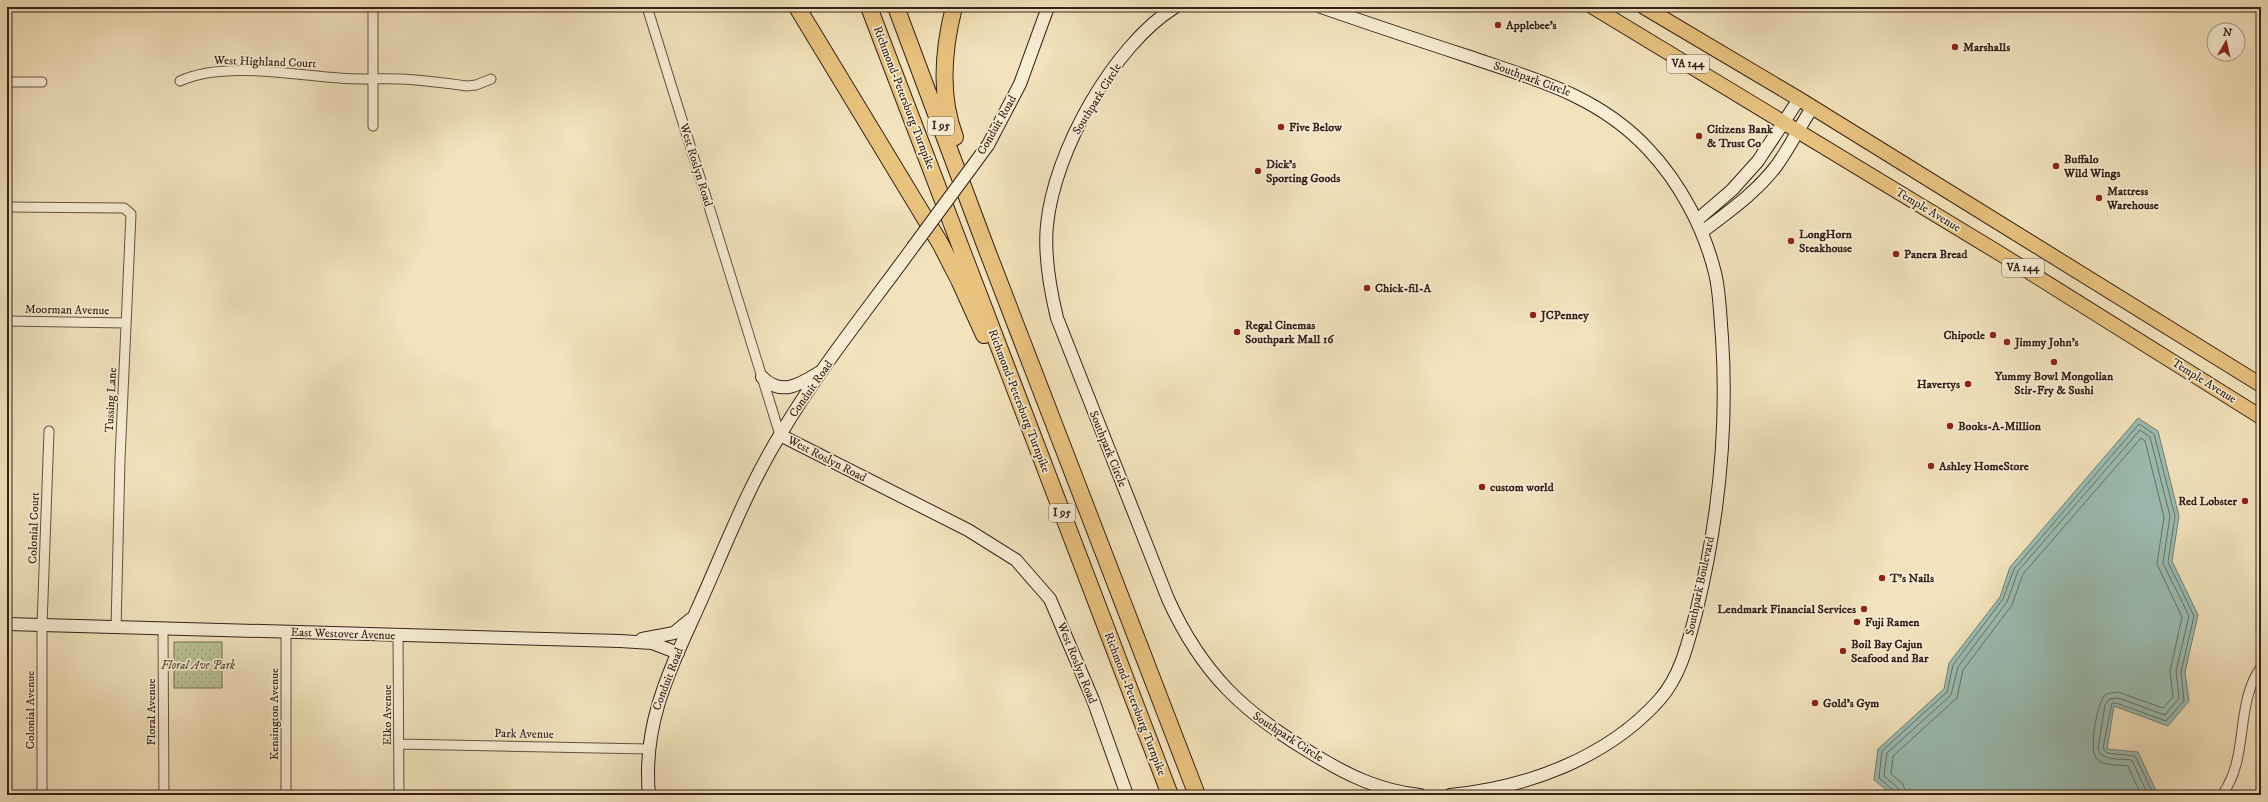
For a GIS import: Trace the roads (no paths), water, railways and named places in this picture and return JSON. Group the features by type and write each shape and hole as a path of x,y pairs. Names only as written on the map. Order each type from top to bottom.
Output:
{"highway":[{"path":"797,7 940,243 959,280 1034,440"},
{"name":"Richmond-Petersburg Turnpike","path":"869,7 1170,795"},
{"name":"Richmond-Petersburg Turnpike","path":"896,7 985,246 1197,795"},
{"path":"954,7 945,55 947,108 979,203 985,246"}],"main road":[{"name":"Temple Avenue","path":"1593,7 1784,121 2261,417"},
{"name":"VA 144","path":"1644,7 1800,100 2261,385"}],"street":[{"path":"373,7 373,126"},
{"name":"West Roslyn Road","path":"647,7 780,434 968,530 1016,560 1050,599 1093,700 1127,795"},
{"name":"Conduit Road","path":"1036,38 1039,7"},
{"name":"Conduit Road","path":"649,795 648,749 657,704 694,616 764,463 780,434 824,369 988,145 1020,84 1048,7"},
{"name":"Southpark Circle","path":"1175,7 1147,28 1134,42 1097,93 1073,135 1050,203 1047,227 1049,277 1057,318 1168,599 1190,640 1214,676 1232,696 1263,722 1344,772 1386,789 1419,795"},
{"name":"Southpark Circle","path":"1321,7 1549,84 1581,98 1612,118 1647,148 1665,168 1696,220"},
{"name":"West Highland Court","path":"180,81 202,73 246,72 292,72 338,78 399,79 467,86 476,85 491,79"},
{"path":"7,82 42,82"},
{"path":"1696,220 1732,190 1752,167 1800,100"},
{"path":"1702,232 1744,200 1762,183 1777,165 1812,108"},
{"name":"Tussing Lane","path":"7,207 124,208 131,214 120,460 116,628"},
{"name":"Southpark Boulevard","path":"1450,795 1467,794 1530,780 1575,761 1596,750 1628,729 1661,698 1682,664 1704,577 1713,523 1723,422 1722,347 1716,276 1702,232 1696,220"},
{"name":"Moorman Avenue","path":"7,321 126,322"},
{"path":"762,377 772,385 788,388 799,385 824,369"},
{"name":"Colonial Court","path":"42,626 49,431"},
{"path":"620,642 670,635 679,630 694,616"},
{"name":"East Westover Avenue","path":"7,624 652,643 678,653"},
{"name":"Colonial Avenue","path":"42,626 42,795"},
{"name":"Floral Avenue","path":"163,629 164,795"},
{"name":"Kensington Avenue","path":"286,632 286,795"},
{"name":"Elko Avenue","path":"398,636 399,795"},
{"path":"2222,795 2233,777 2238,764 2249,697 2261,667"},
{"name":"Park Avenue","path":"399,744 648,749"}],"water":[{"path":"2138,418 2158,431 2179,516 2172,561 2198,615 2185,672 2189,701 2168,726 2114,706 2107,749 2138,752 2158,795 1893,795 1874,780 1878,749 1944,689 1949,663 2000,597 2010,567"}],"place":[{"name":"Applebee's","path":"1498,25"},
{"name":"Marshalls","path":"1955,47"},
{"name":"Five Below","path":"1281,127"},
{"name":"Citizens Bank & Trust Co","path":"1699,136"},
{"name":"Buffalo Wild Wings","path":"2056,166"},
{"name":"Dick's Sporting Goods","path":"1258,171"},
{"name":"Mattress Warehouse","path":"2099,198"},
{"name":"LongHorn Steakhouse","path":"1791,241"},
{"name":"Panera Bread","path":"1896,254"},
{"name":"Chick-fil-A","path":"1367,288"},
{"name":"JCPenney","path":"1533,315"},
{"name":"Regal Cinemas Southpark Mall 16","path":"1237,332"},
{"name":"Chipotle","path":"1993,335"},
{"name":"Jimmy John's","path":"2007,342"},
{"name":"Yummy Bowl Mongolian Stir-Fry & Sushi","path":"2054,362"},
{"name":"Havertys","path":"1968,384"},
{"name":"Books-A-Million","path":"1950,426"},
{"name":"Ashley HomeStore","path":"1931,466"},
{"name":"custom world","path":"1482,487"},
{"name":"Red Lobster","path":"2245,501"},
{"name":"T's Nails","path":"1882,578"},
{"name":"Lendmark Financial Services","path":"1864,609"},
{"name":"Fuji Ramen","path":"1857,622"},
{"name":"Boil Bay Cajun Seafood and Bar","path":"1843,651"},
{"name":"Gold's Gym","path":"1815,703"}],"park label":[{"name":"Floral Ave Park","path":"198,665"}]}
